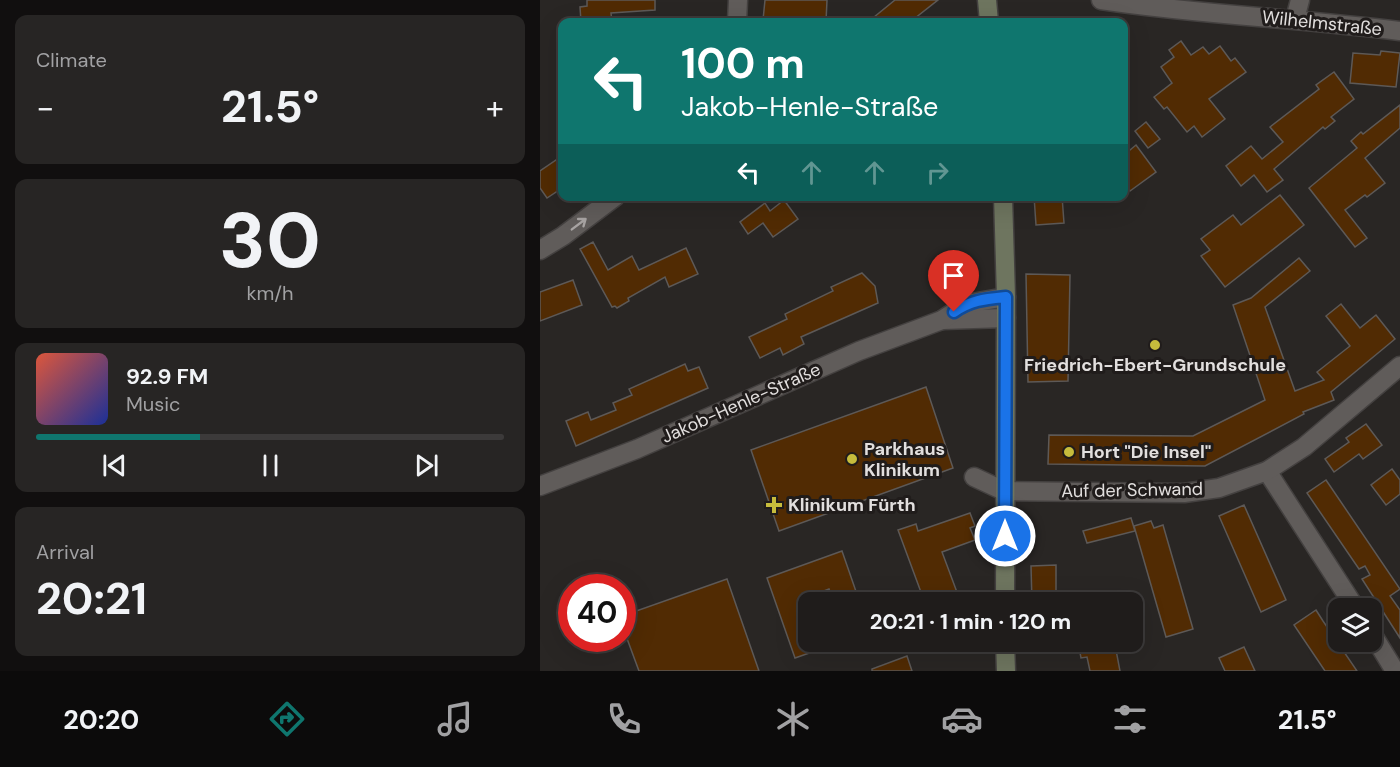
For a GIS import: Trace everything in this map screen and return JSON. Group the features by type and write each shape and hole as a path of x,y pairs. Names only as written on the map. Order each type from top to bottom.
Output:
{"street":[{"path":"737,18 738,0"},
{"path":"987,0 989,18"},
{"name":"Wilhelmstraße","path":"1101,0 1164,9 1295,19 1400,31"},
{"path":"1295,19 1300,0"},
{"path":"540,250 563,236 609,201"},
{"path":"1003,201 1006,297 1005,592"},
{"name":"Jakob-Henle-Straße","path":"540,486 638,449 859,351 942,320 966,303 1006,297"},
{"name":"Jakob-Henle-Straße","path":"942,320 1006,318"},
{"name":"Auf der Schwand","path":"1004,490 1184,493 1219,488 1268,471 1304,447 1400,366"},
{"path":"1268,471 1349,598"},
{"path":"974,477 1004,490"},
{"path":"1382,650 1395,671"},
{"path":"1005,652 1006,671"}],"building":[{"path":"587,0 655,0 655,10 611,13 612,18 581,18 580,7 587,6"},
{"path":"765,0 827,0 826,18 763,18"},
{"path":"895,0 938,0 915,18 873,18"},
{"path":"1181,41 1191,55 1203,47 1209,54 1220,46 1231,61 1235,58 1246,72 1209,99 1225,119 1202,137 1194,126 1187,132 1167,107 1164,109 1154,97 1172,83 1161,67 1174,57 1169,50"},
{"path":"1381,51 1400,53 1396,87 1350,83 1353,53 1380,55"},
{"path":"1334,72 1354,99 1331,117 1335,121 1325,129 1323,127 1274,169 1283,180 1267,192 1254,175 1241,186 1226,166 1251,146 1262,159 1283,142 1270,127 1319,89 1316,85"},
{"path":"1400,105 1400,128 1365,158 1385,183 1345,210 1367,238 1355,247 1309,188 1357,148 1351,141"},
{"path":"1146,122 1160,139 1148,148 1135,131"},
{"path":"1136,145 1156,172 1130,191 1128,188 1128,152"},
{"path":"558,159 558,191 547,198 540,188 540,171"},
{"path":"1280,195 1304,225 1225,287 1201,256 1210,250 1201,239 1233,215 1241,225"},
{"path":"785,201 798,219 773,237 763,223 748,234 740,222 765,203 770,211"},
{"path":"1034,201 1062,201 1064,223 1036,225"},
{"path":"593,242 608,270 632,256 639,270 686,248 698,274 669,287 665,277 628,298 629,301 617,308 612,307 580,249"},
{"path":"1299,258 1310,271 1265,307 1295,391 1324,380 1317,372 1350,346 1326,316 1341,304 1360,328 1376,315 1395,339 1331,392 1334,400 1303,412 1304,414 1205,466 1048,464 1049,435 1193,436 1265,400 1233,305 1251,298"},
{"path":"862,273 875,286 878,303 801,337 804,344 783,355 780,348 760,358 749,337 787,319 785,314 833,291 831,287"},
{"path":"1026,274 1070,275 1068,381 1028,382"},
{"path":"573,280 582,305 540,321 540,292"},
{"path":"685,364 688,371 699,367 708,388 576,446 566,421 588,412 591,420 616,410 613,403 632,395 629,389"},
{"name":"Parkhaus Klinikum","path":"926,387 953,468 779,531 751,450"},
{"path":"1366,424 1382,445 1363,459 1359,454 1334,472 1325,459 1349,442 1346,438"},
{"path":"1392,469 1400,480 1400,494 1386,505 1371,485"},
{"path":"1326,480 1400,589 1390,596 1400,610 1400,638 1382,610 1382,598 1374,598 1362,579 1370,575 1365,566 1359,569 1307,493"},
{"path":"1244,505 1286,600 1261,612 1219,516"},
{"path":"970,513 975,526 970,528 975,540 942,552 957,592 921,592 898,530 916,524 918,531"},
{"path":"1131,518 1135,531 1087,543 1083,531"},
{"path":"1151,521 1154,528 1163,525 1193,629 1166,637 1134,526"},
{"path":"842,551 856,592 830,592 829,589 821,592 798,592 798,652 812,652 795,658 767,578"},
{"path":"1056,565 1056,592 1032,592 1031,566"},
{"path":"727,579 759,671 639,671 632,652 636,652 636,611"},
{"path":"1316,610 1328,628 1328,652 1344,652 1357,671 1325,671 1294,625"},
{"path":"1244,647 1255,671 1225,671 1219,658"},
{"path":"1080,652 1116,652 1120,671 1090,671 1087,657 1081,658"},
{"path":"907,656 912,671 872,671 872,669"}],"place":[{"name":"Friedrich-Ebert-Grundschule","path":"1155,345"},
{"name":"Hort \"Die Insel\"","path":"1069,452"},
{"name":"Parkhaus Klinikum","path":"852,459"},
{"name":"Klinikum Fürth","path":"774,505"}],"route":[{"path":"954,312 966,303 1006,297 1005,536"}]}
